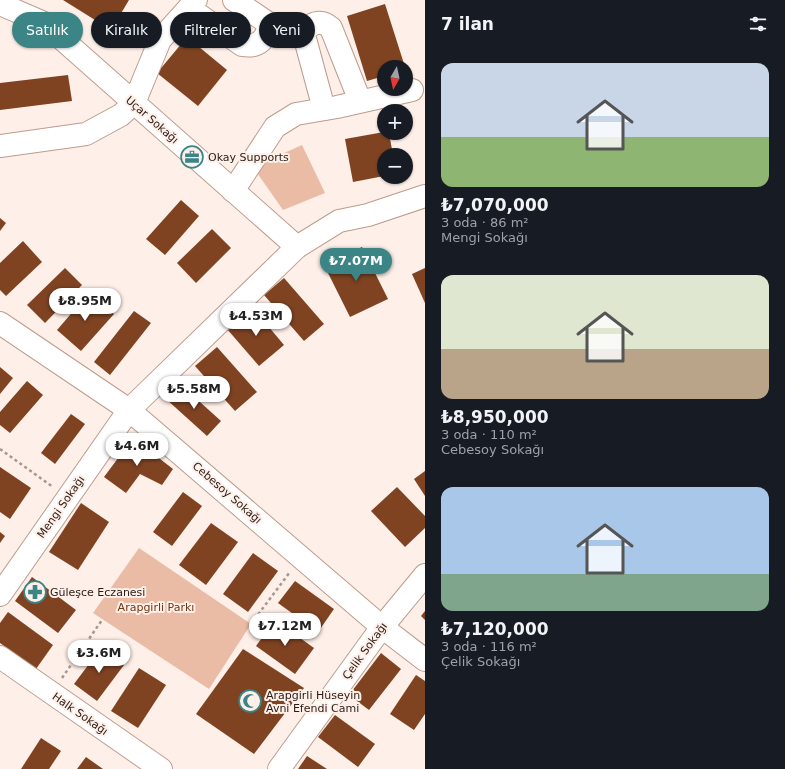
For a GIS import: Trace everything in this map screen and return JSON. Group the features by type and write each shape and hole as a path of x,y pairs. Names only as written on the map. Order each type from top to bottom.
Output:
{"street":[{"path":"0,146 86,134 122,115 134,103 160,40 192,4 242,45 248,46 259,43 267,34 268,23 234,0"},
{"name":"Uçar Sokağı","path":"0,4 44,22 297,247"},
{"path":"324,109 304,35 309,26 318,22 328,24 331,28 360,101"},
{"path":"233,191 275,128 296,114 384,96"},
{"name":"Mengi Sokağı","path":"0,595 129,410 297,247 339,221 368,215 425,196"},
{"name":"Cebesoy Sokağı","path":"0,324 129,410 382,627 425,660"},
{"name":"Çelik Sokağı","path":"279,769 382,627 425,575"},
{"name":"Halk Sokağı","path":"0,657 161,769"}],"path":[{"path":"0,449 68,498"},
{"path":"251,624 301,557"},
{"path":"52,694 102,620"}],"green space":[{"path":"302,145 325,193 283,210 253,167"},
{"name":"Arapgirli Parkı","path":"139,548 251,624 209,689 93,613"}],"building":[{"path":"63,0 129,0 122,12 91,12 91,18"},
{"path":"385,4 403,60 377,60 377,78 367,81 347,16"},
{"path":"178,48 200,48 227,70 198,106 157,73"},
{"path":"68,75 72,101 0,110 0,83"},
{"path":"377,133 377,140 390,140 392,148 377,148 377,177 353,182 345,139"},
{"path":"181,200 199,216 165,255 146,239"},
{"path":"0,218 6,223 0,231"},
{"path":"212,229 231,248 196,283 177,263"},
{"path":"23,241 42,262 6,296 0,290 0,263"},
{"path":"362,247 388,299 350,317 324,265"},
{"path":"65,268 82,285 45,323 27,305"},
{"path":"425,268 425,303 412,274"},
{"path":"284,278 324,324 304,341 264,295"},
{"path":"89,293 114,314 81,351 57,330"},
{"path":"253,308 284,345 259,366 227,329"},
{"path":"134,311 151,323 110,375 94,362"},
{"path":"217,347 257,392 235,411 195,366"},
{"path":"0,367 13,378 0,394"},
{"path":"27,381 43,395 10,433 0,425 0,412"},
{"path":"180,384 221,421 207,436 166,399"},
{"path":"71,414 85,424 55,464 41,453"},
{"path":"133,438 173,469 162,485 140,474 126,493 104,477"},
{"path":"0,467 31,488 10,519 0,512"},
{"path":"425,471 425,496 414,479"},
{"path":"397,487 425,516 425,528 405,547 371,511"},
{"path":"183,492 202,506 172,546 153,532"},
{"path":"81,503 109,522 78,570 49,552"},
{"path":"211,523 238,542 206,585 179,565"},
{"path":"0,532 5,536 0,543"},
{"path":"253,553 278,571 248,612 223,594"},
{"path":"32,577 76,610 58,633 15,601"},
{"path":"295,581 334,609 318,632 278,603"},
{"path":"425,611 425,620 421,616"},
{"path":"8,612 53,645 36,669 0,643 0,623"},
{"path":"275,620 314,648 295,674 256,646"},
{"path":"101,648 124,665 97,701 74,684"},
{"name":"Arapgirli Hüseyin Avni Efendi Cami","path":"243,649 304,688 254,754 196,714"},
{"path":"381,653 401,669 369,710 349,695"},
{"path":"139,668 166,685 138,728 111,711"},
{"path":"416,675 425,681 425,714 414,730 390,714"},
{"path":"335,715 375,744 358,767 318,737"},
{"path":"41,738 61,751 49,769 21,769"},
{"path":"307,756 327,769 298,769"},
{"path":"86,757 103,769 77,769"}],"place":[{"name":"Okay Supports","path":"192,157"},
{"name":"Güleşce Eczanesi","path":"35,592"},
{"name":"Arapgirli Hüseyin Avni Efendi Cami","path":"250,701"}]}
